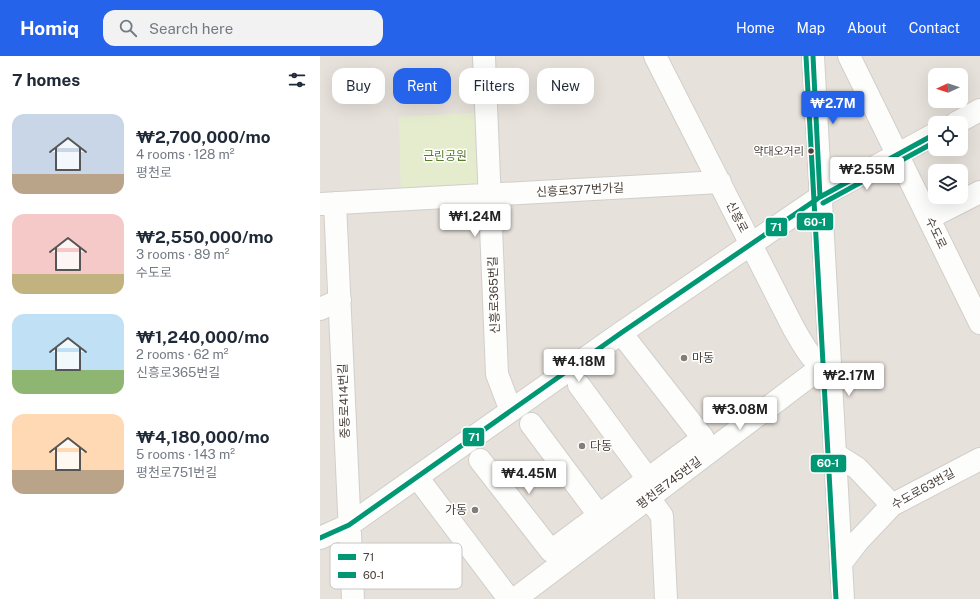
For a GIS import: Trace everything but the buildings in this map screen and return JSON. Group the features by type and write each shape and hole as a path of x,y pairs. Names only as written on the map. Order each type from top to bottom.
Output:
{"street":[{"name":"신흥로365번길","path":"484,56 497,374 511,411"},
{"name":"신흥로","path":"655,56 794,329 810,355 827,369"},
{"path":"812,56 820,197 827,369 835,454 841,564 849,596"},
{"name":"수도로","path":"850,56 980,323"},
{"path":"968,116 980,110"},
{"path":"320,538 349,525 621,333 820,197 928,138"},
{"name":"신흥로377번가길","path":"328,204 720,182"},
{"path":"929,218 980,192"},
{"name":"중동로414번길","path":"328,204 340,300 350,543"},
{"path":"320,310 340,300"},
{"path":"621,333 703,438"},
{"name":"평천로745번길","path":"515,599 649,488 811,375 827,369"},
{"path":"579,385 649,488 662,516 666,599"},
{"path":"480,460 551,551 599,516 649,488 703,438 757,398"},
{"path":"531,424 599,516"},
{"path":"835,454 857,468 892,505"},
{"name":"수도로63번길","path":"841,564 858,541 892,505 980,459"},
{"path":"417,477 509,599"},
{"name":"중동로414번길","path":"352,589 353,599"}],"shaded area":[{"path":"320,56 980,56 980,599 320,599"}],"green space":[{"name":"근린공원","path":"486,112 490,195 401,200 399,117"}],"transit line":[{"name":"60-1","path":"806,56 836,599"},
{"name":"71","path":"813,56 820,197"},
{"name":"71","path":"320,538 349,525 621,333 820,197 928,138"},
{"name":"60-1","path":"823,203 928,146"}],"place":[{"name":"약대오거리","path":"811,151"},
{"name":"마동","path":"684,358"},
{"name":"다동","path":"582,446"},
{"name":"가동","path":"475,510"}]}
